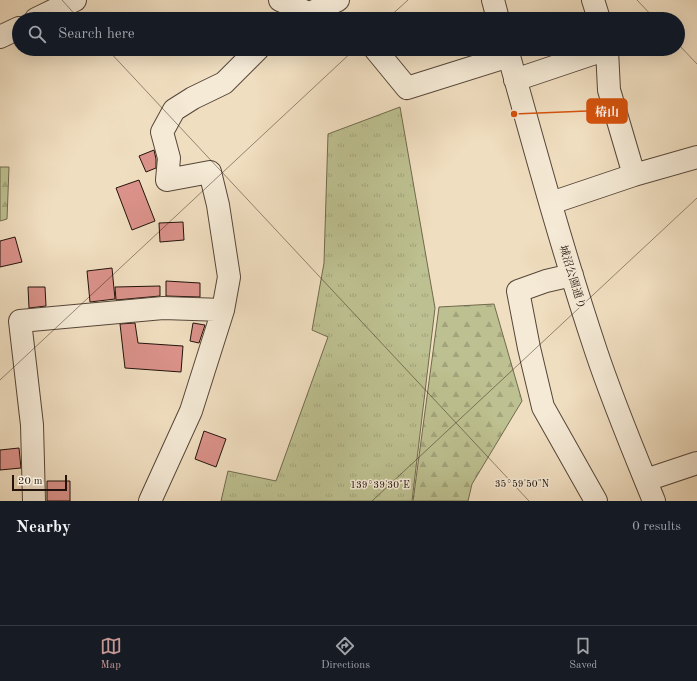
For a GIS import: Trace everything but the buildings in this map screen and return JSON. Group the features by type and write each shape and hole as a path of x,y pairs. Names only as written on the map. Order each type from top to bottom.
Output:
{"street":[{"path":"50,12 75,0"},
{"path":"280,0 302,12"},
{"path":"313,12 338,0"},
{"path":"493,0 496,12"},
{"path":"594,0 597,12"},
{"path":"0,37 12,31"},
{"path":"150,501 191,411 223,310 230,277 218,205 210,172 168,180 169,158 162,132 174,110 193,98 224,83 251,56"},
{"path":"381,56 407,88 499,56"},
{"name":"城沼公園通り","path":"509,56 572,275 596,352 654,501"},
{"path":"516,80 586,56"},
{"path":"607,56 609,90 634,175"},
{"path":"551,203 634,175 697,157"},
{"path":"572,275 518,290 529,348 543,407 596,501"},
{"path":"34,501 32,425 20,321 163,308 223,310"},
{"path":"646,480 697,463"}],"green space":[{"path":"400,107 435,308 412,501 221,501 228,471 276,481 328,337 312,330 324,263 328,134"},
{"path":"0,167 9,167 7,219 0,221"},
{"path":"494,304 522,401 472,484 468,501 413,501 439,307"}],"place":[{"name":"椿山","path":"514,114"}]}
